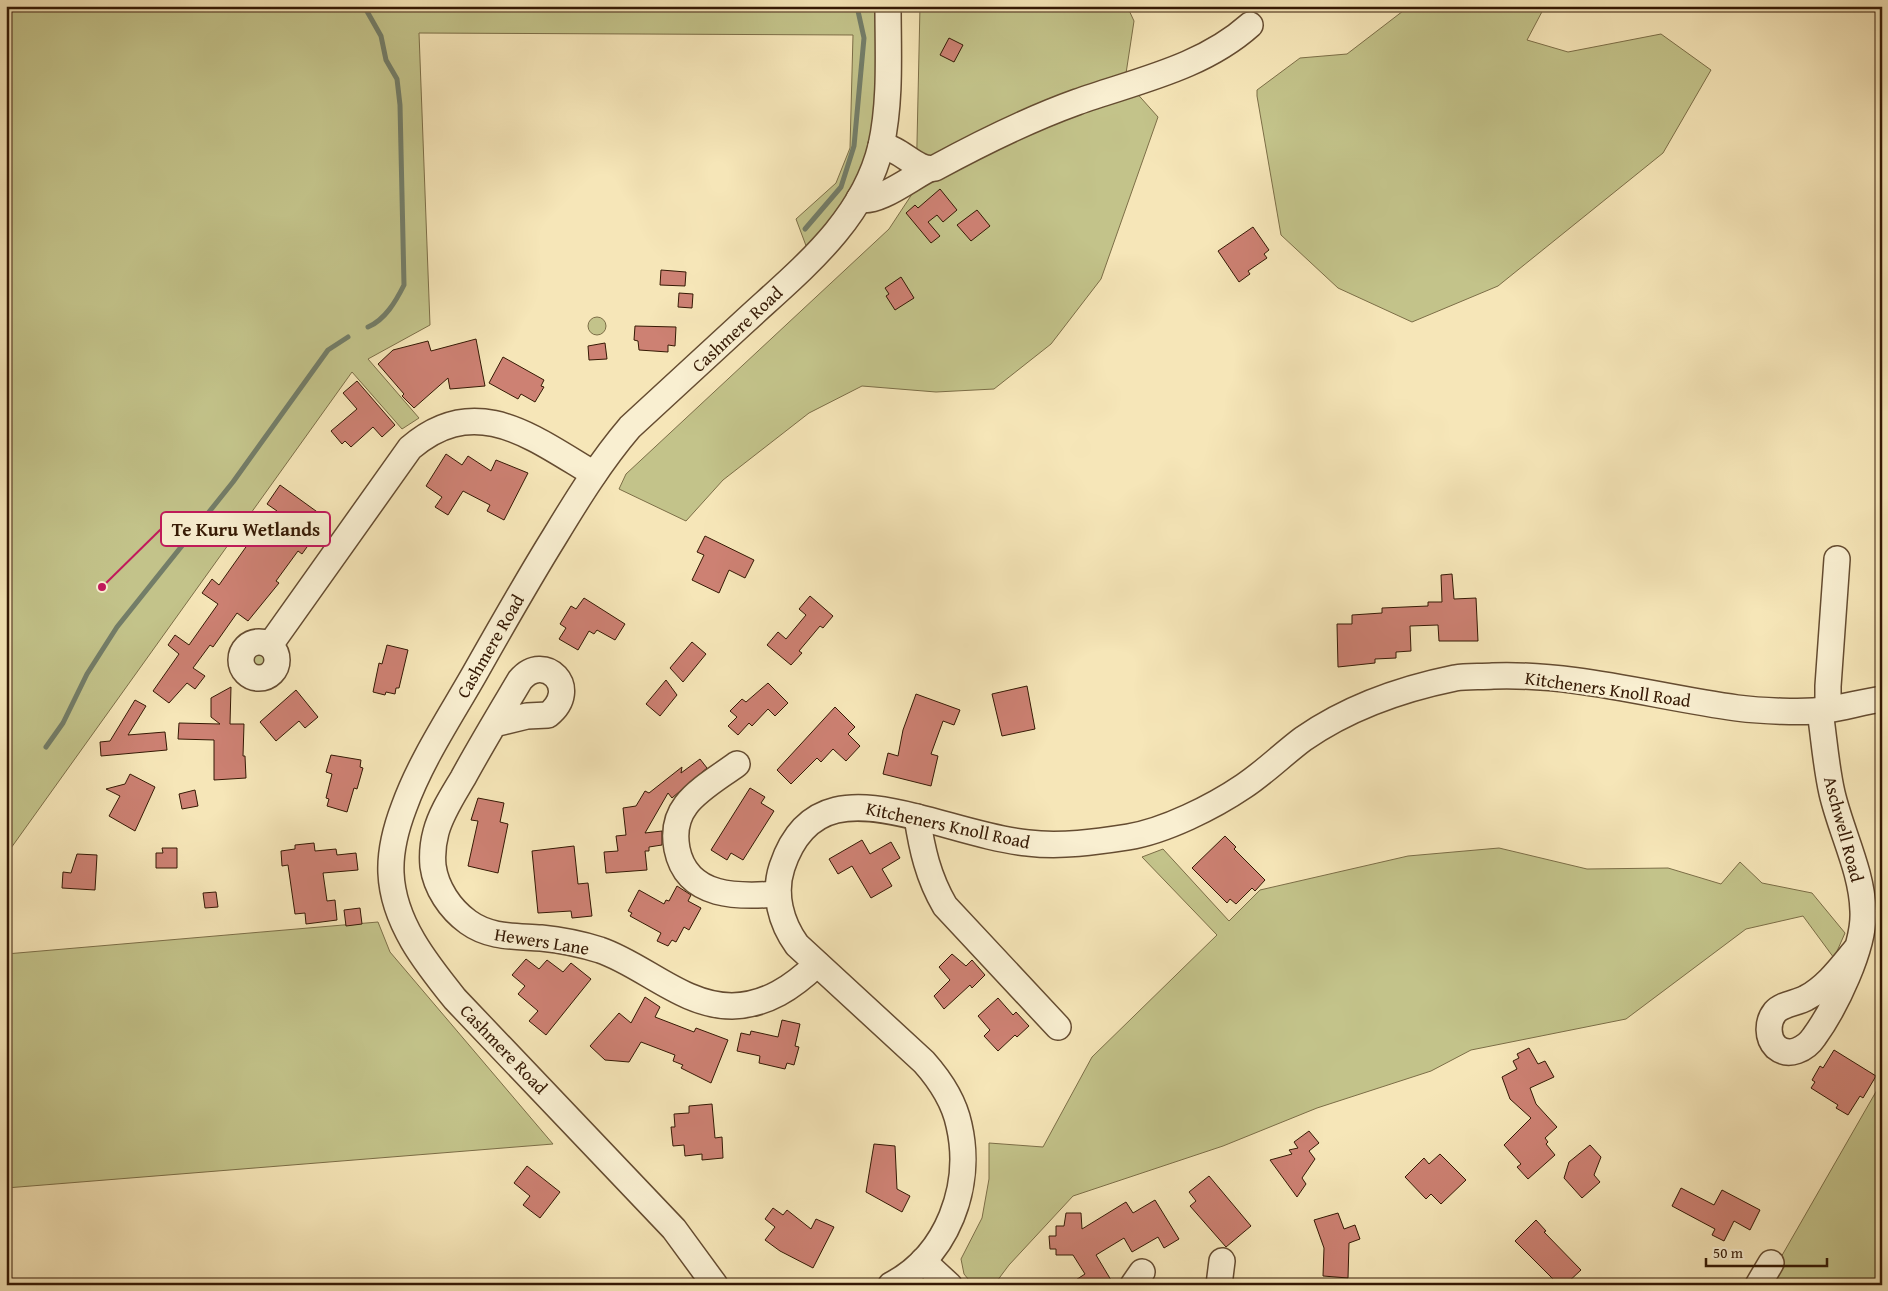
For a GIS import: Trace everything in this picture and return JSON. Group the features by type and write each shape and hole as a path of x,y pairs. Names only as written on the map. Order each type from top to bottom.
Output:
{"street":[{"name":"Cashmere Road","path":"715,1285 674,1229 456,999 431,969 411,937 392,890 391,865 394,834 419,773 514,602 594,474 630,427 832,238 859,199 872,173 881,146 888,92 888,6"},
{"path":"859,199 865,201 876,199 929,169 1028,121 1192,61 1231,40 1250,25"},
{"path":"881,146 896,149 914,164 929,169"},
{"path":"270,645 410,448 438,428 458,422 474,421 507,425 594,474"},
{"name":"Aschwell Road","path":"1837,559 1828,686 1824,710 1832,793 1862,901 1863,922 1857,948"},
{"name":"Kitcheners Knoll Road","path":"891,1285 915,1270 923,1261 943,1233 958,1201 963,1162 959,1124 937,1076 818,964 788,933 782,919 778,894 780,874 792,846 802,831 828,812 841,808 869,806 1026,843 1064,845 1133,837 1180,821 1244,786 1305,738 1358,708 1405,690 1460,678 1508,676 1555,678 1741,709 1824,710 1882,698"},
{"name":"Hewers Lane","path":"494,724 444,812 436,832 432,850 434,868 442,892 456,912 468,923 500,936 557,940 602,951 687,994 710,1003 731,1006 749,1004 782,993 797,984 818,964"},
{"path":"737,764 687,804 679,817 675,832 679,858 688,872 699,883 713,890 744,897 778,894"},
{"path":"917,817 932,884 945,906 1058,1027"},
{"path":"923,1261 949,1285"},
{"path":"1758,1285 1771,1262"}],"green space":[{"path":"6,6 878,6 880,89 873,137 848,201 808,251 796,219 836,183 850,148 853,35 419,33 430,325 368,359 419,418 402,429 352,372 6,855"},
{"path":"920,6 1127,6 1134,21 1125,80 1158,117 1101,279 1051,344 994,389 936,392 862,386 809,413 723,480 686,521 619,489 626,474 889,229 916,188"},
{"path":"1403,6 1545,6 1527,40 1568,52 1661,34 1711,70 1663,153 1498,286 1412,322 1338,288 1281,235 1257,96 1257,90 1300,58 1347,54 1403,11"},
{"path":"593,317 601,317 606,322 604,333 593,335 588,330 588,322"},
{"path":"258,650 264,653 267,659 264,665 258,668 252,665 249,659 252,653"},
{"path":"1499,848 1587,869 1668,868 1721,884 1740,862 1762,883 1812,893 1845,933 1834,958 1803,916 1746,929 1626,1019 1471,1050 1431,1071 1317,1108 1223,1146 1073,1196 1009,1265 994,1285 973,1285 964,1274 961,1259 982,1218 989,1179 989,1143 1043,1147 1092,1057 1217,935 1142,857 1163,849 1229,921 1260,890 1408,856"},
{"path":"378,922 390,952 553,1144 6,1188 6,954"},
{"path":"1881,1083 1882,1285 1765,1285"}],"building":[{"path":"949,38 963,45 954,62 940,55"},
{"path":"940,189 957,210 943,222 937,215 928,222 940,236 931,243 906,213 915,205 918,208"},
{"path":"977,210 990,226 971,241 957,225"},
{"path":"1253,227 1269,250 1264,254 1267,258 1248,271 1250,274 1239,282 1218,251"},
{"path":"661,270 686,272 685,286 660,285"},
{"path":"901,277 914,298 895,310 886,296 889,294 885,288"},
{"path":"679,293 693,294 692,308 678,307"},
{"path":"635,326 676,327 675,346 668,345 668,352 639,350 638,341 634,340"},
{"path":"476,339 485,386 450,389 448,378 414,408 402,396 404,394 378,364 393,350 428,341 431,351"},
{"path":"605,343 607,359 589,360 588,346"},
{"path":"503,357 544,380 541,386 544,387 535,402 521,394 518,399 489,383"},
{"path":"357,381 395,425 382,437 373,427 351,447 345,441 342,444 331,431 357,409 343,393"},
{"path":"446,454 462,465 468,456 491,471 496,460 528,473 504,520 487,511 490,505 463,491 448,515 435,507 442,497 426,486"},
{"path":"280,485 327,519 302,554 298,551 276,581 279,583 248,621 237,613 213,647 210,645 193,668 205,676 195,689 187,683 169,703 153,691 179,654 168,645 175,635 189,645 218,604 202,593 212,579 219,585 253,537 257,540 277,511 267,504"},
{"path":"705,536 754,560 745,578 729,570 719,593 692,580 704,555 697,552"},
{"path":"1452,574 1454,599 1476,598 1478,641 1439,641 1438,625 1410,626 1411,651 1396,652 1396,658 1375,659 1375,663 1338,667 1337,624 1352,624 1352,615 1382,613 1382,608 1428,606 1428,602 1442,602 1441,575"},
{"path":"810,596 833,616 823,628 820,626 799,651 802,653 791,665 767,645 778,632 786,639 806,615 799,609"},
{"path":"584,598 625,624 615,640 597,630 594,634 589,631 578,650 559,639 566,628 560,624 571,606 576,609"},
{"path":"692,642 706,654 683,682 670,668"},
{"path":"387,645 408,650 399,688 396,688 395,694 386,692 385,695 373,692 379,663 382,664"},
{"path":"666,680 677,695 660,716 646,704"},
{"path":"768,683 788,703 775,716 768,709 752,726 749,723 738,735 728,726 737,717 730,711 742,699 746,702"},
{"path":"1027,686 1035,729 1002,736 992,694"},
{"path":"231,687 230,724 244,724 243,756 245,756 246,778 214,780 214,740 178,739 179,723 220,724 211,717 211,698"},
{"path":"296,690 318,717 305,728 299,721 276,741 260,722"},
{"path":"916,694 960,710 954,725 943,721 931,754 938,756 931,786 883,774 888,753 898,756 903,730"},
{"path":"135,700 146,706 128,735 165,732 167,750 101,756 100,742 110,741"},
{"path":"835,707 855,727 848,734 860,746 846,761 833,749 821,762 817,758 791,784 777,770"},
{"path":"331,755 361,760 360,767 363,768 357,789 354,788 347,812 327,806 329,799 326,798 332,774 326,772"},
{"path":"700,759 707,768 672,798 668,793 645,833 662,831 662,845 649,847 649,851 645,851 647,870 606,873 604,852 618,851 616,836 626,835 623,808 636,806 645,791 649,793 682,767 681,773"},
{"path":"130,774 155,787 135,831 109,816 120,796 106,789 125,784"},
{"path":"750,788 765,797 761,803 774,811 743,860 731,853 727,860 711,850"},
{"path":"195,790 198,806 182,809 179,794"},
{"path":"478,798 504,803 500,822 508,824 498,873 468,866 478,821 471,820"},
{"path":"1225,836 1236,847 1234,849 1265,880 1255,891 1252,888 1236,904 1230,899 1227,903 1192,868"},
{"path":"862,840 870,854 891,842 900,858 882,869 892,886 871,898 852,866 838,874 829,859"},
{"path":"314,843 315,851 336,849 337,855 356,853 358,870 323,873 327,901 335,900 337,920 306,924 305,913 295,914 288,865 282,866 281,851 295,849 295,845"},
{"path":"574,846 578,884 588,883 592,916 572,918 571,911 538,913 532,851"},
{"path":"162,848 177,848 177,868 156,868 156,853 163,853"},
{"path":"77,854 97,855 95,890 62,888 63,872 71,873"},
{"path":"677,886 691,895 688,901 701,908 689,930 684,927 676,942 672,940 668,946 657,941 661,933 630,916 632,913 628,911 639,890 664,904 666,900 669,901"},
{"path":"216,892 218,907 205,908 203,893"},
{"path":"360,908 362,924 346,926 344,910"},
{"path":"952,954 966,966 972,960 985,975 972,988 970,985 944,1009 934,996 950,980 939,967"},
{"path":"526,959 539,969 547,960 563,972 571,963 591,979 546,1035 529,1021 538,1011 518,994 525,986 512,975"},
{"path":"645,997 660,1007 655,1017 694,1032 696,1028 728,1040 711,1083 681,1068 683,1065 673,1061 675,1055 641,1042 629,1062 605,1060 590,1046 619,1013 631,1023"},
{"path":"998,998 1013,1015 1016,1012 1029,1026 1017,1037 1015,1035 998,1051 984,1036 990,1030 978,1016"},
{"path":"782,1020 800,1024 795,1046 799,1047 794,1065 787,1063 785,1069 759,1063 760,1056 737,1051 741,1033 750,1035 751,1031 778,1037"},
{"path":"1529,1048 1538,1064 1545,1061 1554,1077 1530,1088 1536,1104 1557,1127 1545,1138 1548,1142 1546,1144 1555,1155 1528,1179 1517,1167 1521,1164 1504,1145 1531,1118 1510,1099 1502,1077 1517,1069 1513,1061 1519,1058 1517,1054"},
{"path":"1834,1050 1876,1076 1863,1098 1860,1096 1848,1115 1836,1108 1838,1105 1811,1088 1815,1082 1812,1080 1820,1066 1823,1068"},
{"path":"712,1104 715,1138 722,1137 723,1158 702,1160 702,1154 685,1156 684,1145 673,1146 671,1127 675,1127 674,1114 689,1113 689,1106"},
{"path":"1309,1131 1319,1143 1309,1151 1315,1159 1302,1178 1306,1184 1297,1197 1270,1160 1292,1154 1289,1150 1298,1148 1294,1142"},
{"path":"874,1144 895,1146 897,1189 910,1196 902,1212 866,1192"},
{"path":"1590,1145 1601,1157 1594,1175 1600,1182 1582,1198 1564,1178 1569,1162"},
{"path":"1440,1154 1466,1180 1441,1204 1431,1194 1426,1199 1405,1177 1424,1158 1429,1164"},
{"path":"527,1166 560,1192 540,1218 523,1205 530,1196 514,1183"},
{"path":"1209,1176 1251,1226 1226,1247 1190,1206 1196,1201 1189,1192"},
{"path":"1681,1188 1714,1205 1722,1190 1760,1210 1750,1230 1734,1221 1724,1241 1712,1235 1715,1229 1672,1206"},
{"path":"1155,1200 1179,1239 1164,1248 1158,1237 1132,1252 1124,1238 1096,1255 1114,1285 1068,1285 1085,1274 1073,1255 1056,1255 1056,1249 1050,1249 1049,1236 1056,1236 1056,1226 1064,1226 1066,1213 1081,1213 1082,1229 1126,1202 1133,1213"},
{"path":"773,1208 783,1215 787,1210 811,1229 816,1219 834,1227 813,1268 780,1251 765,1240 775,1227 765,1219"},
{"path":"1338,1213 1344,1229 1355,1225 1360,1239 1349,1243 1348,1278 1323,1276 1324,1248 1314,1220"},
{"path":"1536,1220 1546,1231 1544,1232 1581,1270 1565,1285 1559,1285 1515,1241"}],"waterway":[{"path":"364,6 381,36 386,60 397,79 400,105 404,285 385,315 368,327"},
{"path":"805,229 841,187 854,146 864,38 858,11 854,6"},
{"path":"46,747 63,723 87,674 117,627 233,482 328,350 348,337"}],"place":[{"name":"Te Kuru Wetlands","path":"102,587"}]}
